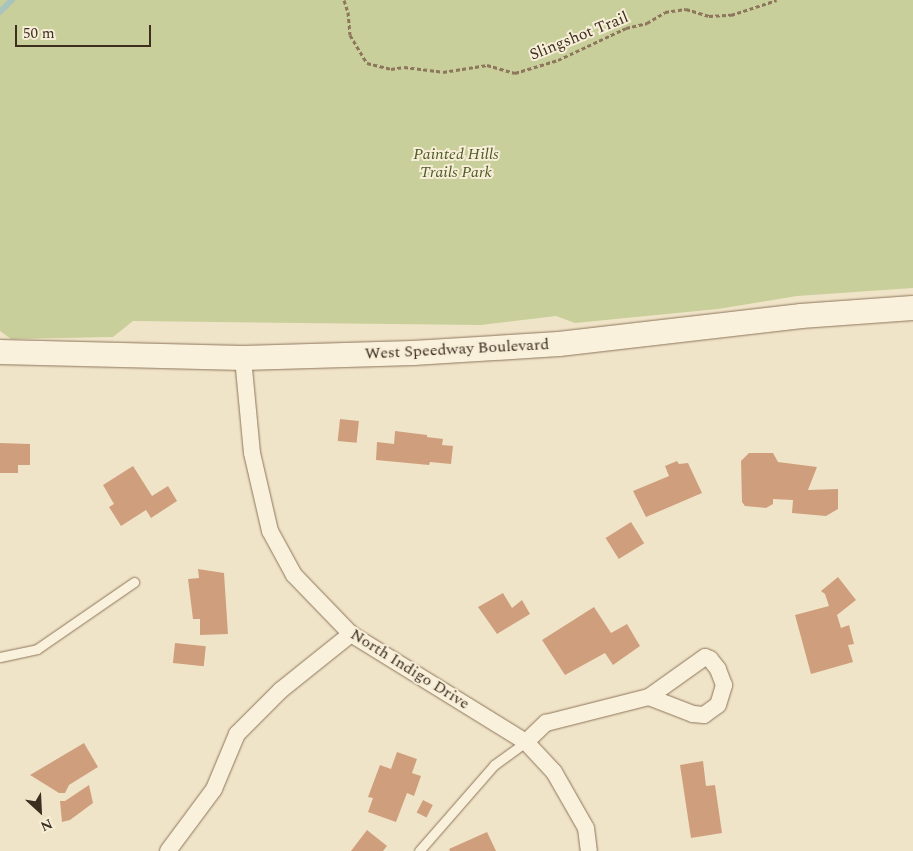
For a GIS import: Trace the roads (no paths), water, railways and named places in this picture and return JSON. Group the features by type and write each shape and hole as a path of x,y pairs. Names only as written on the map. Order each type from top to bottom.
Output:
{"main road":[{"name":"West Speedway Boulevard","path":"0,352 243,358 413,353 559,344 801,316 913,308"}],"street":[{"name":"North Indigo Drive","path":"243,358 252,453 270,531 294,575 351,634 526,742 554,772 586,828 589,851"},
{"path":"168,851 214,789 238,734 281,690 351,634"},
{"path":"526,742 546,723 649,697"}],"lane":[{"path":"0,657 37,649 134,582"},
{"path":"419,851 494,765 526,742"}],"waterway":[{"path":"0,12 12,0"}],"park label":[{"name":"Painted Hills Trails Park","path":"456,163"}]}
